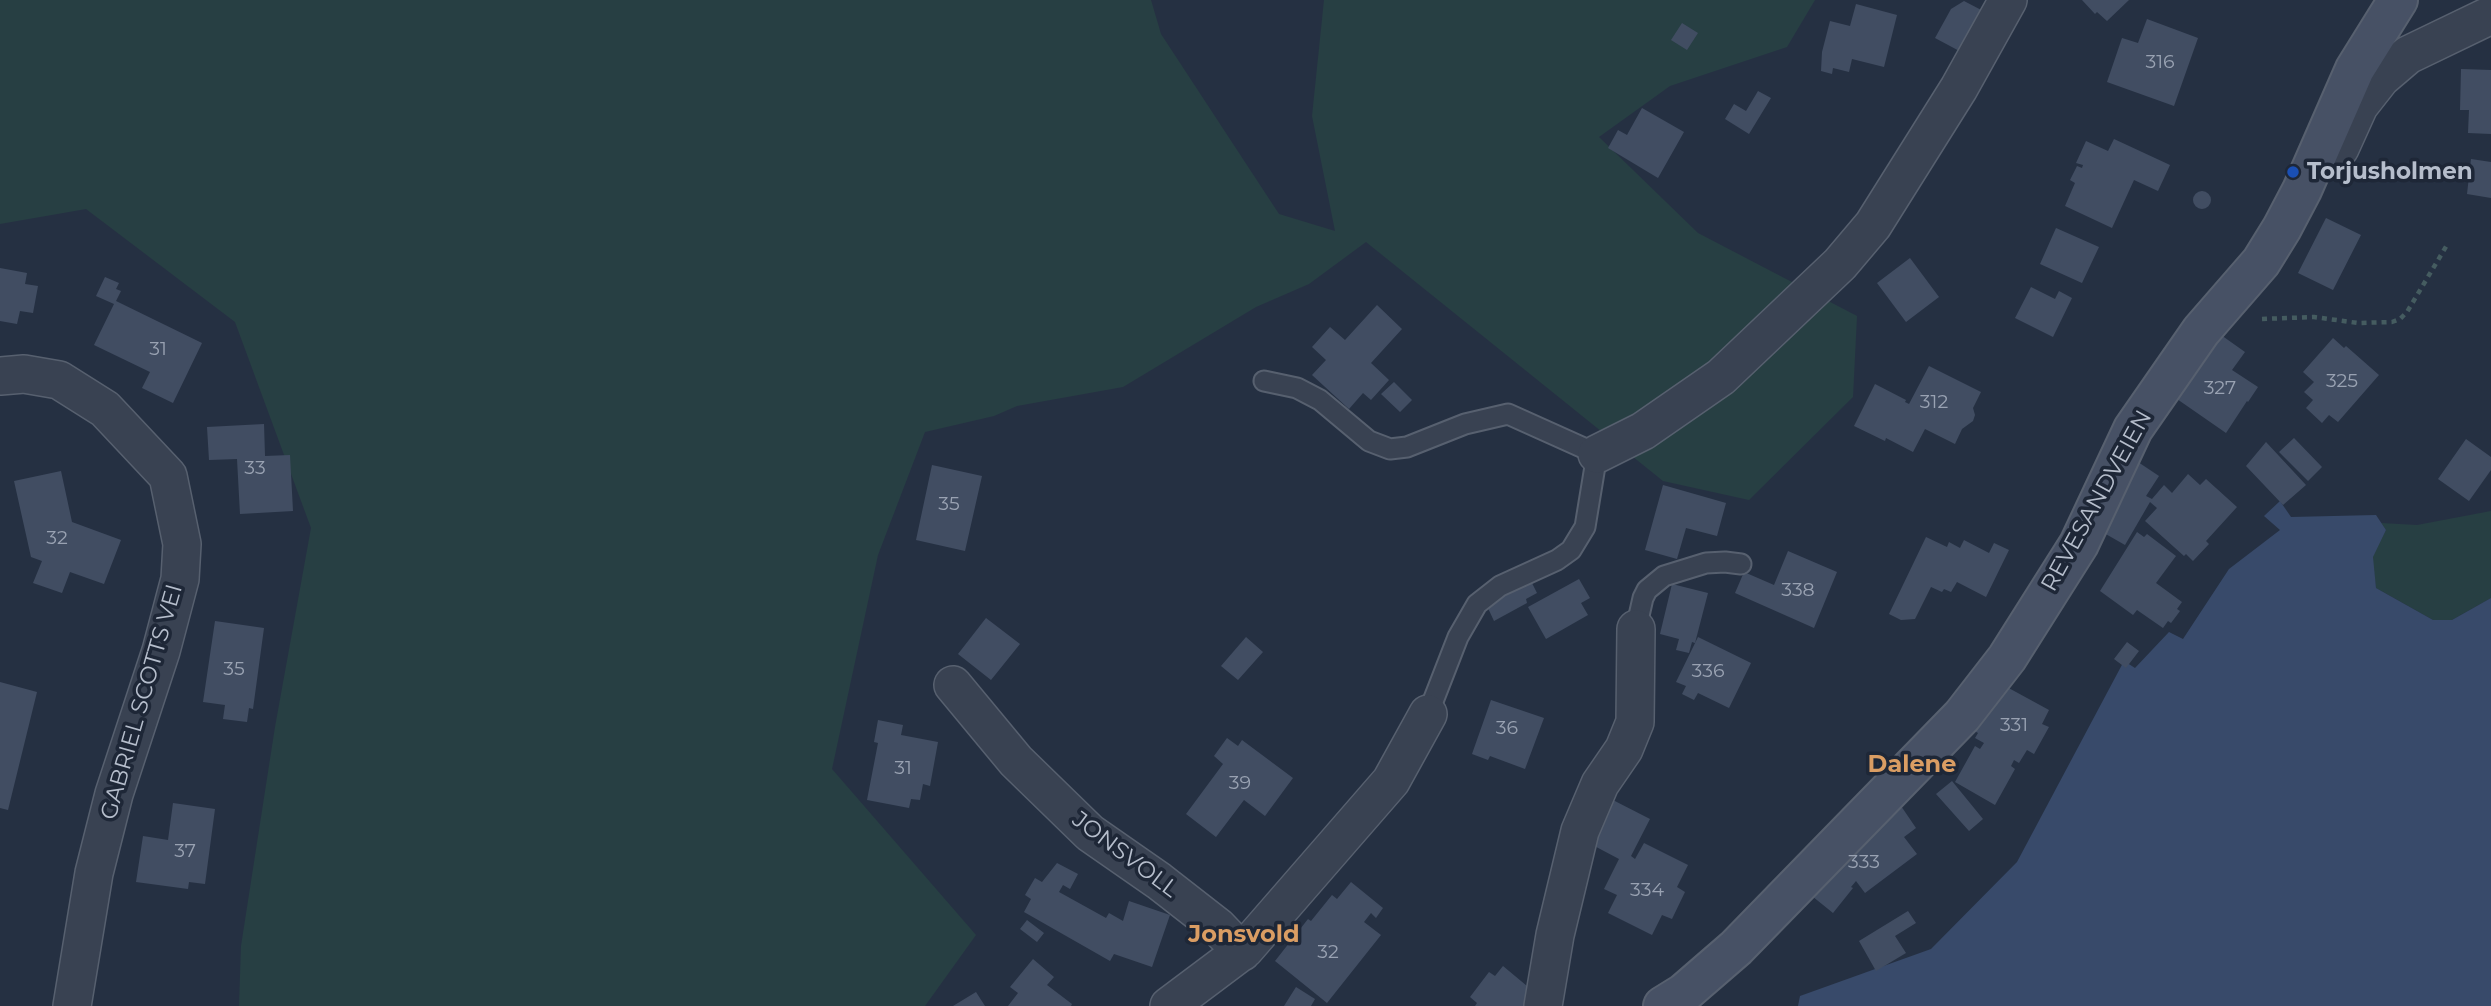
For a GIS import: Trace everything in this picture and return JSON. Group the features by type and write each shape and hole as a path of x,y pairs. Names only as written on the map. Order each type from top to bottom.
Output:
{"main road":[{"name":"REVESANDVEIEN","path":"1663,1006 1684,993 1735,948 1962,716 2007,658 2079,544 2133,429 2201,331 2261,262 2282,228 2302,190 2355,69 2398,0"}],"street":[{"path":"1597,454 1643,431 1721,377 1840,264 1873,225 1959,88 2008,0"},
{"path":"2302,190 2318,186 2332,166 2359,106 2381,78 2408,55 2491,15"},
{"name":"GABRIEL SCOTTS VEI","path":"0,376 24,374 59,380 106,409 168,476 182,544 180,579 161,651 114,793 94,873 72,1006"},
{"path":"1542,1006 1555,935 1580,831 1600,784 1624,749 1635,722 1636,629"},
{"name":"JONSVOLL","path":"953,685 1016,761 1090,833 1160,881 1218,927 1242,952"},
{"path":"1169,1006 1242,952 1391,781 1428,714"}],"lane":[{"path":"1264,381 1297,388 1320,400 1369,441 1390,449 1407,447 1465,424 1507,414 1597,454 1585,527 1571,550 1557,560 1484,596 1458,637 1428,714"},
{"path":"1636,629 1647,590 1664,576 1706,564 1741,564"}],"path":[{"path":"2228,300 2250,317 2259,319 2314,317 2358,324 2392,322 2407,312 2447,245"}],"green space":[{"path":"0,0 1151,0 1161,34 1279,214 1335,231 1312,116 1324,0 1815,0 1787,47 1670,86 1599,137 1698,233 1857,316 1853,397 1749,500 1663,481 1366,242 1309,284 1256,307 1123,387 1017,406 994,416 925,432 878,555 832,769 976,935 925,1006 239,1006 241,946 275,727 311,528 235,322 86,209 0,224"},
{"path":"2491,511 2491,598 2452,620 2433,620 2376,588 2372,557 2386,530 2381,523 2417,525"}],"water":[{"path":"2280,501 2291,517 2376,515 2386,530 2373,557 2376,588 2433,620 2452,620 2491,598 2491,1006 1798,1006 1800,996 1931,949 2017,862 2124,661 2135,668 2169,632 2183,639 2229,569 2280,530 2264,516"}],"building":[{"path":"2082,0 2129,0 2107,21 2097,12 2095,14"},
{"path":"1964,1 1987,13 1965,54 1935,38 1951,9"},
{"path":"1856,4 1897,15 1884,67 1852,59 1849,72 1833,68 1832,74 1821,71 1822,52 1830,21 1850,26"},
{"path":"2147,19 2198,38 2174,106 2107,82 2122,38 2138,43"},
{"path":"1682,23 1698,33 1687,50 1671,40"},
{"path":"2461,69 2491,70 2491,134 2468,133 2469,110 2460,110"},
{"path":"1758,91 1771,98 1749,134 1725,119 1734,104 1746,111"},
{"path":"1642,108 1684,132 1658,178 1608,148 1618,130 1627,135"},
{"path":"2114,139 2170,165 2158,191 2134,180 2112,228 2065,206 2075,183 2070,180 2077,166 2082,168 2083,165 2076,163 2086,141 2108,151"},
{"path":"2471,159 2491,162 2491,198 2467,194"},
{"path":"2198,191 2206,191 2211,200 2209,207 2198,209 2193,204 2193,196"},
{"path":"2326,218 2361,235 2333,290 2298,273"},
{"path":"2056,228 2099,247 2082,283 2040,264"},
{"path":"1910,258 1939,297 1906,322 1877,283"},
{"path":"0,268 27,273 25,284 38,286 33,313 20,311 17,324 0,321"},
{"path":"105,277 119,283 116,289 121,291 116,301 202,343 173,403 142,388 150,372 94,345 114,304 96,296"},
{"path":"2031,287 2055,299 2059,291 2072,298 2053,337 2015,318"},
{"path":"1377,305 1402,329 1371,363 1389,380 1371,400 1363,393 1349,409 1312,375 1326,360 1312,347 1330,327 1345,340"},
{"path":"2221,335 2245,352 2232,370 2258,387 2226,433 2177,399"},
{"path":"2333,338 2379,375 2338,422 2329,415 2322,423 2306,408 2313,400 2304,392 2314,382 2303,372"},
{"path":"1929,366 1981,392 1973,408 1973,421 1962,429 1955,444 1925,429 1913,452 1854,426 1875,384 1909,404"},
{"path":"1394,382 1412,400 1400,412 1381,394"},
{"path":"264,424 265,456 290,455 293,511 240,514 237,459 209,460 207,427"},
{"path":"2294,438 2322,467 2308,481 2279,452"},
{"path":"2466,439 2491,457 2491,470 2469,501 2438,479"},
{"path":"2266,442 2306,485 2283,505 2246,466"},
{"path":"2135,460 2159,476 2146,496 2152,499 2164,485 2172,493 2188,474 2200,485 2206,479 2237,507 2206,541 2209,544 2193,561 2145,521 2157,508 2150,502 2125,545 2097,529"},
{"path":"932,465 982,476 965,551 916,540"},
{"path":"61,471 72,522 121,540 104,584 70,572 62,593 33,583 42,561 31,557 14,481"},
{"path":"1663,485 1726,503 1717,536 1686,528 1677,559 1645,550"},
{"path":"2137,532 2144,537 2147,534 2176,556 2156,583 2182,602 2177,609 2180,611 2171,623 2168,621 2163,628 2137,610 2133,615 2100,591"},
{"path":"1926,537 1947,547 1949,542 1960,548 1964,540 1989,553 1994,543 2009,550 1986,597 1957,582 1951,592 1944,589 1942,592 1931,587 1915,619 1901,620 1889,614"},
{"path":"1788,551 1837,572 1814,628 1735,593 1744,572 1774,585"},
{"path":"1530,579 1537,593 1526,599 1527,603 1494,621 1487,606 1491,600"},
{"path":"1579,579 1590,598 1581,603 1588,615 1546,639 1528,607"},
{"path":"1672,584 1708,593 1695,643 1692,642 1689,653 1676,650 1679,639 1660,634"},
{"path":"986,618 1020,644 991,680 958,654"},
{"path":"215,621 264,628 253,709 249,708 247,722 223,719 225,705 203,702"},
{"path":"1246,637 1263,652 1238,680 1221,666"},
{"path":"1698,637 1751,663 1729,708 1698,693 1694,700 1682,694 1686,686 1676,682"},
{"path":"2127,642 2139,651 2126,668 2114,659"},
{"path":"0,682 37,692 8,810 0,808"},
{"path":"2005,686 2049,710 2042,724 2049,727 2034,754 2027,750 2019,763 2014,760 2011,766 2015,769 1995,805 1955,782 1975,746 1980,749 1984,743 1975,738 1978,733 1973,730"},
{"path":"1491,700 1544,718 1525,769 1490,756 1488,760 1472,754"},
{"path":"878,720 903,725 901,735 938,742 930,786 923,784 920,800 911,799 909,808 867,800 878,743 874,742"},
{"path":"1227,738 1238,746 1242,740 1293,778 1265,816 1244,800 1216,837 1186,814 1223,764 1214,756"},
{"path":"1952,781 1983,819 1969,831 1936,794"},
{"path":"1607,797 1650,819 1631,856 1635,859 1644,843 1688,865 1677,887 1685,892 1672,919 1662,915 1652,935 1608,913 1617,895 1604,889 1619,859 1585,841"},
{"path":"173,803 215,809 205,884 189,882 188,889 136,882 143,836 168,840"},
{"path":"1901,806 1916,828 1904,837 1917,854 1865,893 1856,881 1833,913 1807,892 1836,855"},
{"path":"1057,863 1078,874 1070,889 1063,885 1059,892 1106,918 1109,913 1123,921 1129,901 1170,915 1152,967 1114,954 1110,961 1024,912 1031,899 1025,895 1035,878 1042,882"},
{"path":"1351,882 1383,908 1376,918 1371,913 1364,922 1381,935 1327,1003 1275,961 1308,919 1311,921 1332,895 1337,899"},
{"path":"1908,911 1916,923 1895,936 1906,953 1876,971 1859,941"},
{"path":"1027,920 1044,933 1037,942 1020,929"},
{"path":"1033,959 1054,977 1047,985 1072,1004 1071,1006 1008,1006 1018,993 1010,987"},
{"path":"1503,966 1539,996 1531,1006 1475,1006 1477,1003 1470,997 1489,972 1495,976"},
{"path":"1296,987 1315,999 1311,1006 1284,1006"},
{"path":"976,992 985,1006 953,1006"}],"place":[{"name":"Torjusholmen","path":"2293,172"}],"district":[{"name":"Dalene","path":"1912,765"},
{"name":"Jonsvold","path":"1244,935"}]}
